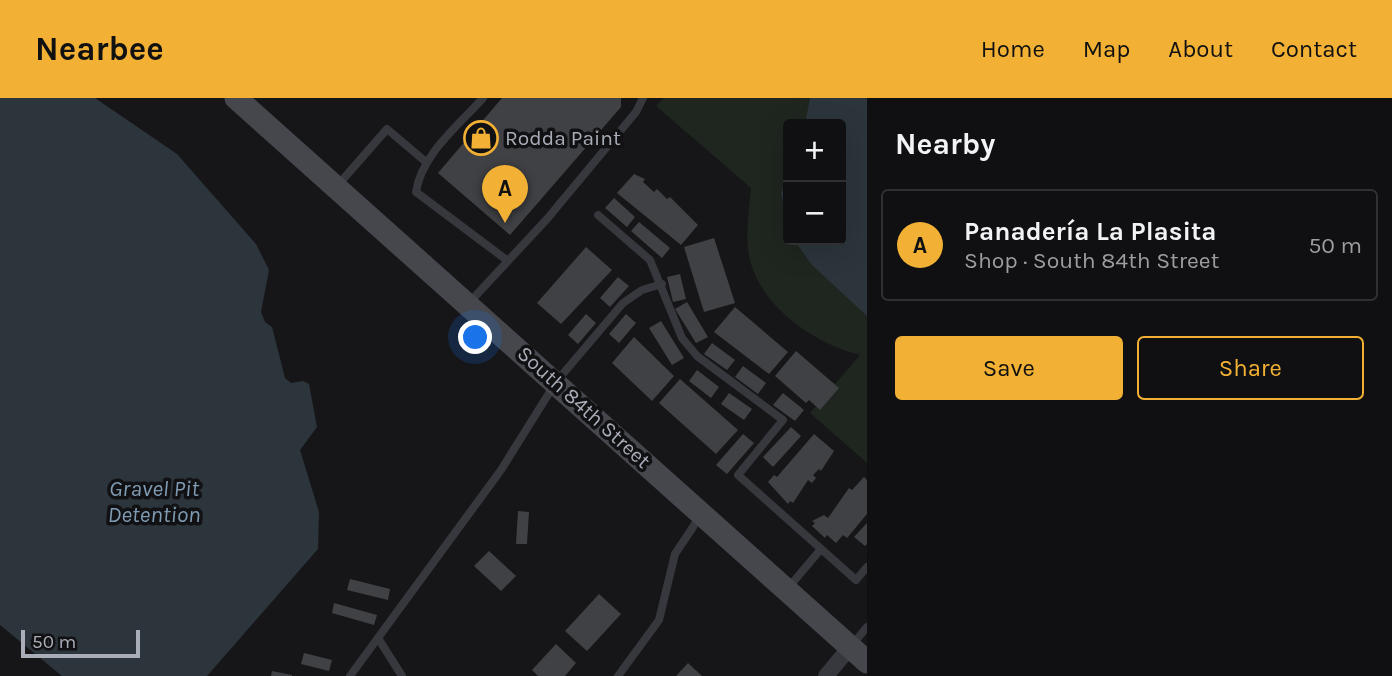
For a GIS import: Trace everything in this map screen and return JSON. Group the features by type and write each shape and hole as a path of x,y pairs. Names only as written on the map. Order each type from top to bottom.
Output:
{"main road":[{"name":"South 84th Street","path":"236,98 858,654"}],"street":[{"path":"826,676 858,654"}],"lane":[{"path":"483,98 426,162 418,176 416,192 508,261"},
{"path":"468,304 628,122 643,98"},
{"path":"336,187 387,129 426,162"},
{"path":"598,215 650,260 682,338 697,356 783,420 738,475 856,580 867,567"},
{"path":"350,676 501,470 556,382 623,303 642,290 662,284"},
{"path":"618,676 659,620 675,554 682,538 702,513"},
{"path":"787,589 821,549"},
{"path":"858,654 867,627"},
{"path":"379,638 402,676"}],"shaded area":[{"path":"664,98 867,98 867,463 810,413 860,355 826,343 794,323 768,296 758,281 748,246 751,188 656,106"}],"water":[{"name":"Gravel Pit Detention","path":"0,98 95,98 177,154 256,244 269,270 261,312 265,322 272,327 285,378 291,383 303,381 309,384 317,427 300,450 319,512 318,549 207,676 62,676 0,625"},
{"path":"810,98 867,98 867,316 812,265 798,245 846,245 846,119 806,119"}],"building":[{"path":"502,98 621,98 621,107 510,235 438,173"},
{"path":"634,174 645,179 643,182 654,192 657,189 667,199 670,197 698,225 681,245 617,193"},
{"path":"614,198 635,217 627,227 605,208"},
{"path":"639,222 670,248 662,258 631,231"},
{"path":"714,238 735,303 704,312 684,247"},
{"path":"586,247 612,270 561,324 537,303"},
{"path":"680,274 686,299 673,302 667,277"},
{"path":"618,277 629,286 610,307 600,298"},
{"path":"687,302 708,337 696,343 675,309"},
{"path":"735,307 788,352 769,374 714,332"},
{"path":"586,314 596,323 578,344 568,335"},
{"path":"626,314 636,323 619,343 609,334"},
{"path":"661,321 684,358 672,365 649,328"},
{"path":"634,337 674,376 652,401 612,363"},
{"path":"712,343 735,360 727,370 704,354"},
{"path":"796,351 839,388 820,410 809,400 806,403 775,376"},
{"path":"743,366 766,383 758,394 735,377"},
{"path":"697,370 719,387 711,398 689,381"},
{"path":"680,379 738,430 716,454 659,403"},
{"path":"729,393 752,409 744,420 721,404"},
{"path":"783,393 804,410 795,421 773,405"},
{"path":"791,427 801,436 773,467 763,457"},
{"path":"743,434 754,443 727,474 716,465"},
{"path":"814,434 834,451 821,471 819,469 813,475 816,478 812,483 808,480 793,503 790,501 788,504 768,482 774,475 777,477"},
{"path":"864,477 867,480 867,514 847,538 843,535 836,543 827,535 825,538 812,526 815,523 812,521 824,515 828,518 849,488 852,490"},
{"path":"518,511 529,512 527,544 516,544"},
{"path":"867,523 867,544 865,546 854,537"},
{"path":"489,551 516,576 501,591 474,566"},
{"path":"350,579 390,589 388,600 347,590"},
{"path":"599,594 621,614 587,651 565,631"},
{"path":"334,603 377,615 374,625 332,613"},
{"path":"556,644 576,663 565,676 538,676 532,670"},
{"path":"304,653 332,660 329,671 301,664"},
{"path":"688,663 702,676 676,676"},
{"path":"272,671 292,675 292,676 271,676"}],"place":[{"name":"Rodda Paint","path":"481,138"},
{"name":"Panadería La Plasita","path":"505,223"}]}
